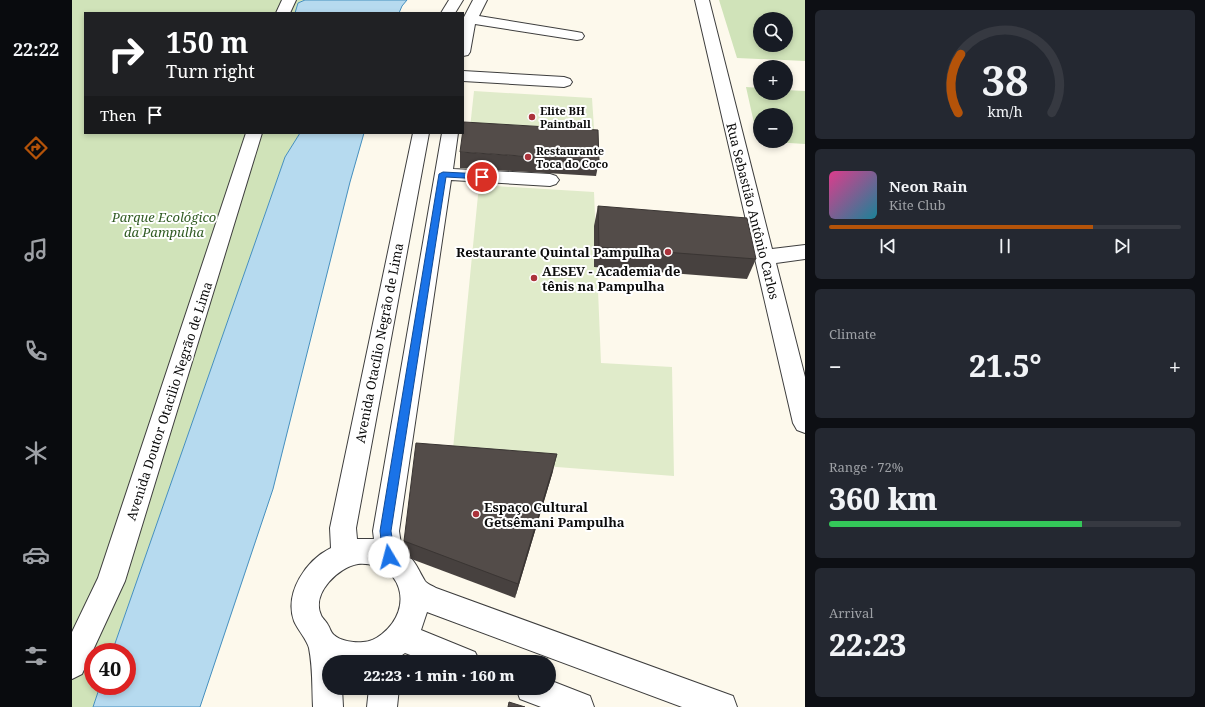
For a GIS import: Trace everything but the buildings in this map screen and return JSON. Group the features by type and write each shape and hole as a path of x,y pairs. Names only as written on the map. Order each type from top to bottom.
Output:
{"street":[{"path":"283,12 289,0"},
{"path":"449,12 456,0"},
{"path":"464,46 470,18 480,0"},
{"name":"Rua Sebastião Antônio Carlos","path":"702,0 805,423"},
{"path":"470,18 577,36"},
{"path":"464,76 564,82"},
{"name":"Avenida Doutor Otacilio Negrão de Lima","path":"72,664 111,581 254,134"},
{"name":"Avenida Otacílio Negrão de Lima","path":"345,554 343,528 421,134"},
{"path":"389,557 386,531 450,134"},
{"path":"443,174 550,180"},
{"path":"764,257 805,252"},
{"path":"328,707 323,645 308,620 306,606 308,592 314,580 322,569 333,560 345,554 360,551 375,552 389,557 401,565 409,577 414,591 415,607 411,623 388,651"},
{"path":"414,591 429,599 722,707"},
{"path":"323,645 338,654 354,657 388,651 416,655"},
{"path":"382,707 383,695"},
{"path":"549,695 579,707"}],"green space":[{"name":"Parque Ecológico da Pampulha","path":"72,0 305,0 298,3 295,12 84,12 84,134 299,134 285,157 115,643 84,643 84,695 97,695 93,707 72,707"},
{"path":"719,0 805,0 805,61 737,58"},
{"path":"746,87 753,88 753,100 793,100 793,90 805,91 805,144 793,143 793,108 753,108 753,118"},
{"name":"Elite BH Paintball","path":"474,91 592,98 595,144 469,137"},
{"name":"AESEV - Academia de tênis na Pampulha","path":"479,185 594,192 601,363 672,367 674,476 452,459"}],"water":[{"path":"305,0 407,0 399,12 295,12 298,3"},
{"path":"299,134 364,134 350,182 273,489 200,707 93,707 97,695 136,695 136,643 115,643 285,157"}],"place":[{"name":"Elite BH Paintball","path":"532,117"},
{"name":"Restaurante Toca do Coco","path":"528,157"},
{"name":"Restaurante Quintal Pampulha","path":"668,252"},
{"name":"AESEV - Academia de tênis na Pampulha","path":"534,278"},
{"name":"Espaço Cultural Getsêmani Pampulha","path":"476,514"}],"route":[{"path":"389,557 386,531 443,174 482,177"}]}
